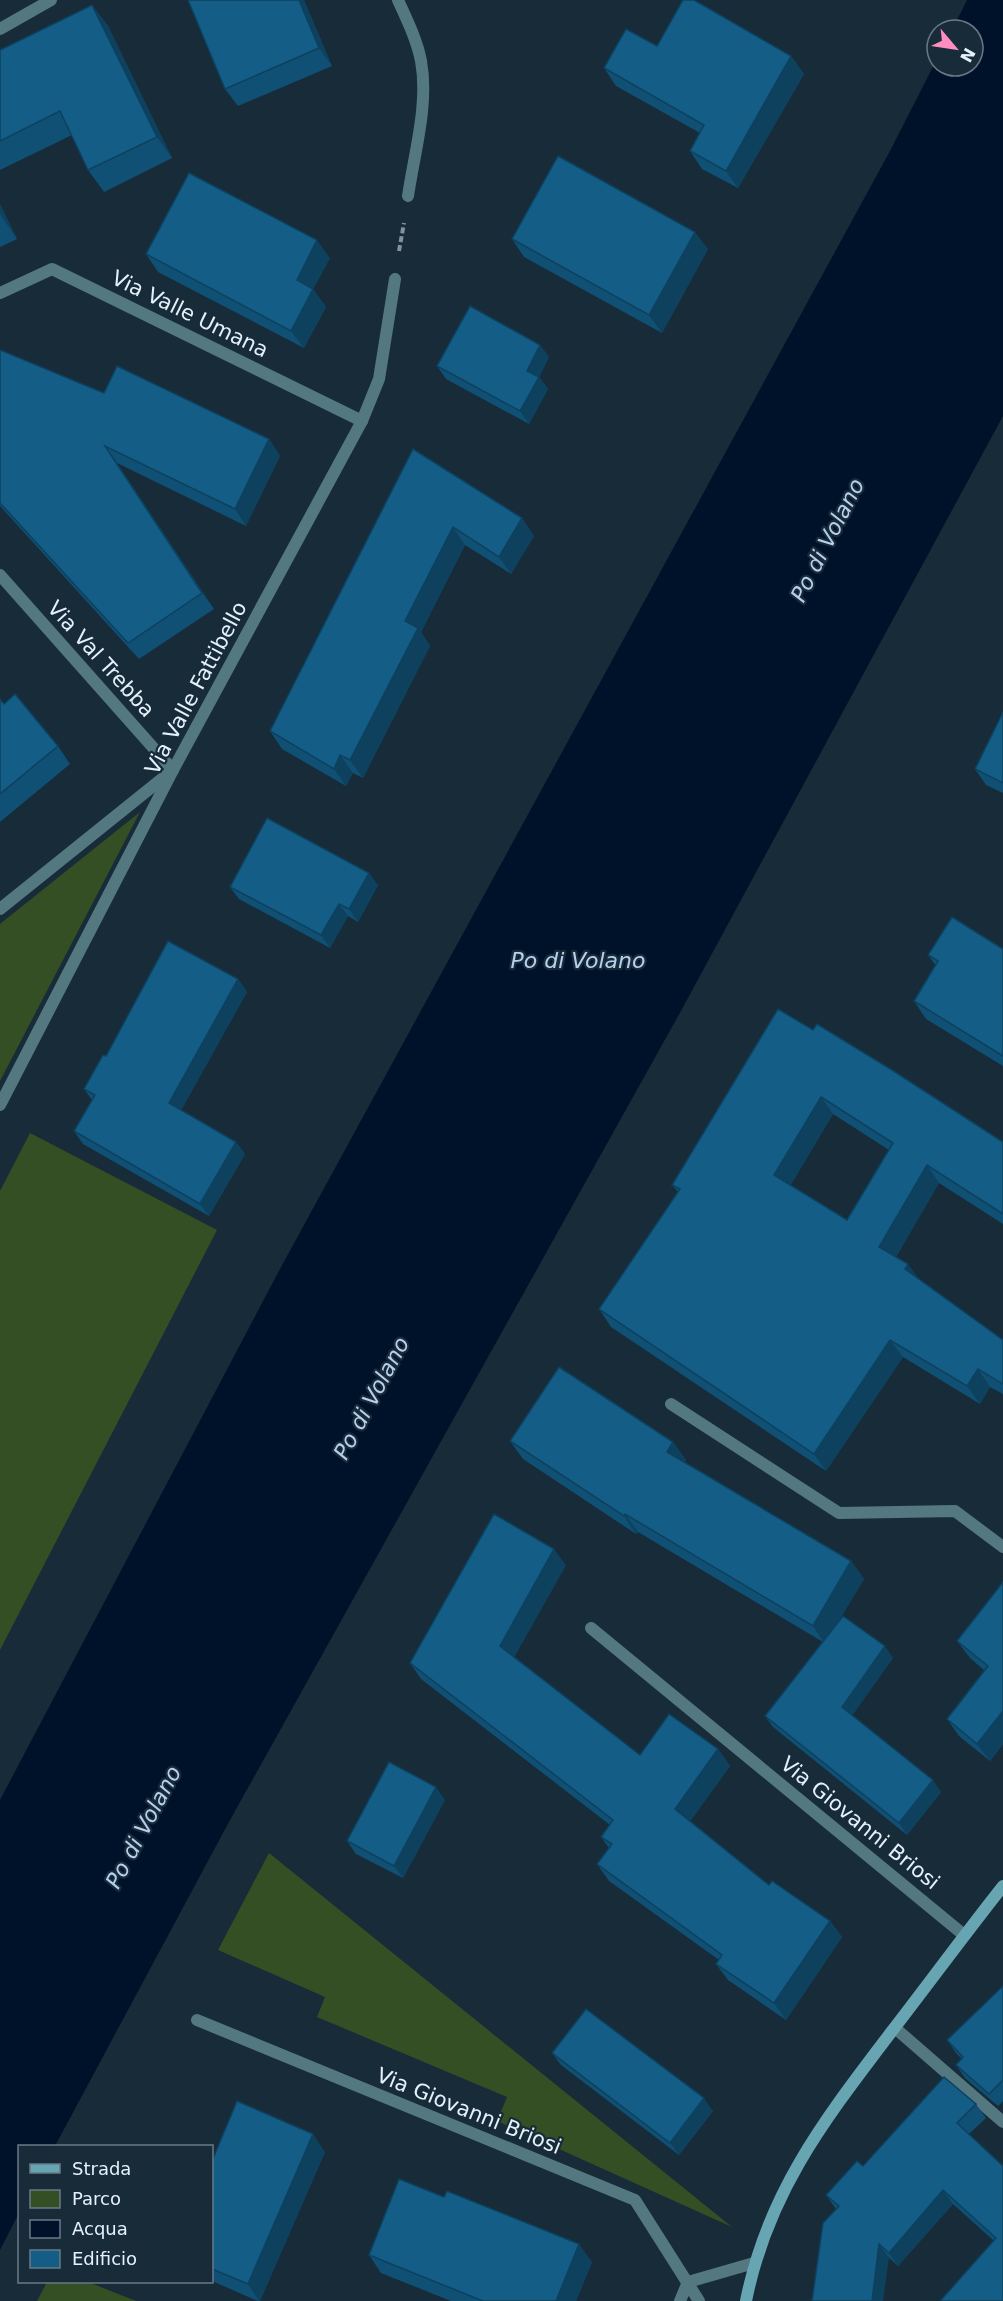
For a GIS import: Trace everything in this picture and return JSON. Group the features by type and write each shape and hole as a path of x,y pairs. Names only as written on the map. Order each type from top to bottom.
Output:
{"street":[{"path":"0,28 51,0"},
{"path":"398,0 421,62 421,110 408,196"},
{"name":"Via Valle Umana","path":"0,294 52,268 363,421"},
{"name":"Via Valle Fattibello","path":"0,1105 173,770 363,421 379,379 395,279"},
{"name":"Via Val Trebba","path":"0,575 173,770"},
{"path":"0,909 173,770"},
{"path":"671,1404 839,1513 955,1511 1003,1547"},
{"name":"Via Giovanni Briosi","path":"591,1628 964,1935"},
{"path":"746,2301 754,2263 781,2194 822,2124 1003,1886"},
{"name":"Via Giovanni Briosi","path":"197,2020 635,2200 699,2301"},
{"path":"895,2028 1003,2122"},
{"path":"680,2301 688,2282 754,2263"}],"path":[{"path":"395,279 408,196"}],"green space":[{"path":"140,812 0,1081 0,924"},
{"path":"30,1133 217,1230 0,1650 0,1191"},
{"path":"269,1853 732,2227 497,2121 507,2097 317,2017 325,1997 218,1950"},
{"path":"46,2283 91,2283 136,2301 37,2301"}],"water":[{"name":"Po di Volano","path":"967,0 1003,0 1003,416 682,1009 230,1820 56,2145 18,2145 18,2215 0,2250 0,1800 280,1269 890,151 927,78 985,78 985,18 958,18"}],"building":[{"path":"188,0 299,0 319,48 225,89"},
{"path":"683,0 694,0 791,56 726,171 690,151 704,125 604,68 626,29 657,46"},
{"path":"92,5 157,137 88,170 60,111 0,141 0,50"},
{"path":"558,156 695,232 649,315 512,239"},
{"path":"189,173 317,240 297,280 313,289 291,331 146,254"},
{"path":"470,306 540,345 527,371 539,377 520,411 437,366"},
{"path":"0,350 104,393 117,366 269,439 235,509 105,446 202,593 128,643 0,503"},
{"path":"413,449 522,518 499,557 453,527 405,621 418,628 350,760 340,755 334,769 270,731"},
{"path":"15,694 58,746 0,794 0,699 4,704"},
{"path":"1003,712 1003,783 975,769"},
{"path":"267,818 369,873 349,909 339,904 321,935 230,887"},
{"path":"952,917 1003,949 1003,1056 914,1001 938,961 928,955"},
{"path":"168,941 238,979 169,1103 236,1142 200,1204 74,1131 95,1095 84,1089 103,1055 106,1056"},
{"path":"778,1009 813,1030 817,1024 1003,1142 1003,1214 927,1165 879,1247 908,1264 905,1269 1003,1340 1003,1384 978,1369 967,1386 890,1340 814,1454 599,1309 680,1189 672,1185","holes":["821,1097 893,1143 847,1220 774,1175"]},
{"path":"559,1367 673,1442 667,1452 851,1561 813,1626 625,1514 624,1516 510,1441"},
{"path":"494,1514 554,1549 500,1646 640,1755 669,1714 718,1749 675,1809 769,1885 772,1881 830,1921 774,2003 716,1964 722,1955 597,1864 612,1844 601,1837 613,1820 410,1663"},
{"path":"1003,1582 1003,1711 977,1744 947,1719 988,1666 957,1641"},
{"path":"843,1616 885,1646 842,1707 933,1780 899,1823 765,1716"},
{"path":"389,1762 436,1787 394,1866 347,1841"},
{"path":"1003,1986 1003,2080 989,2094 956,2065 963,2057 947,2040"},
{"path":"586,2009 704,2098 670,2143 552,2053"},
{"path":"944,2077 976,2104 957,2123 1003,2166 1003,2301 941,2300 996,2238 943,2190 889,2253 879,2244 872,2301 812,2301 823,2223 839,2206 826,2195 857,2161 863,2166"},
{"path":"237,2101 313,2134 248,2284 213,2269 213,2159"},
{"path":"399,2179 444,2197 447,2191 579,2244 556,2301 483,2301 369,2255"}]}
